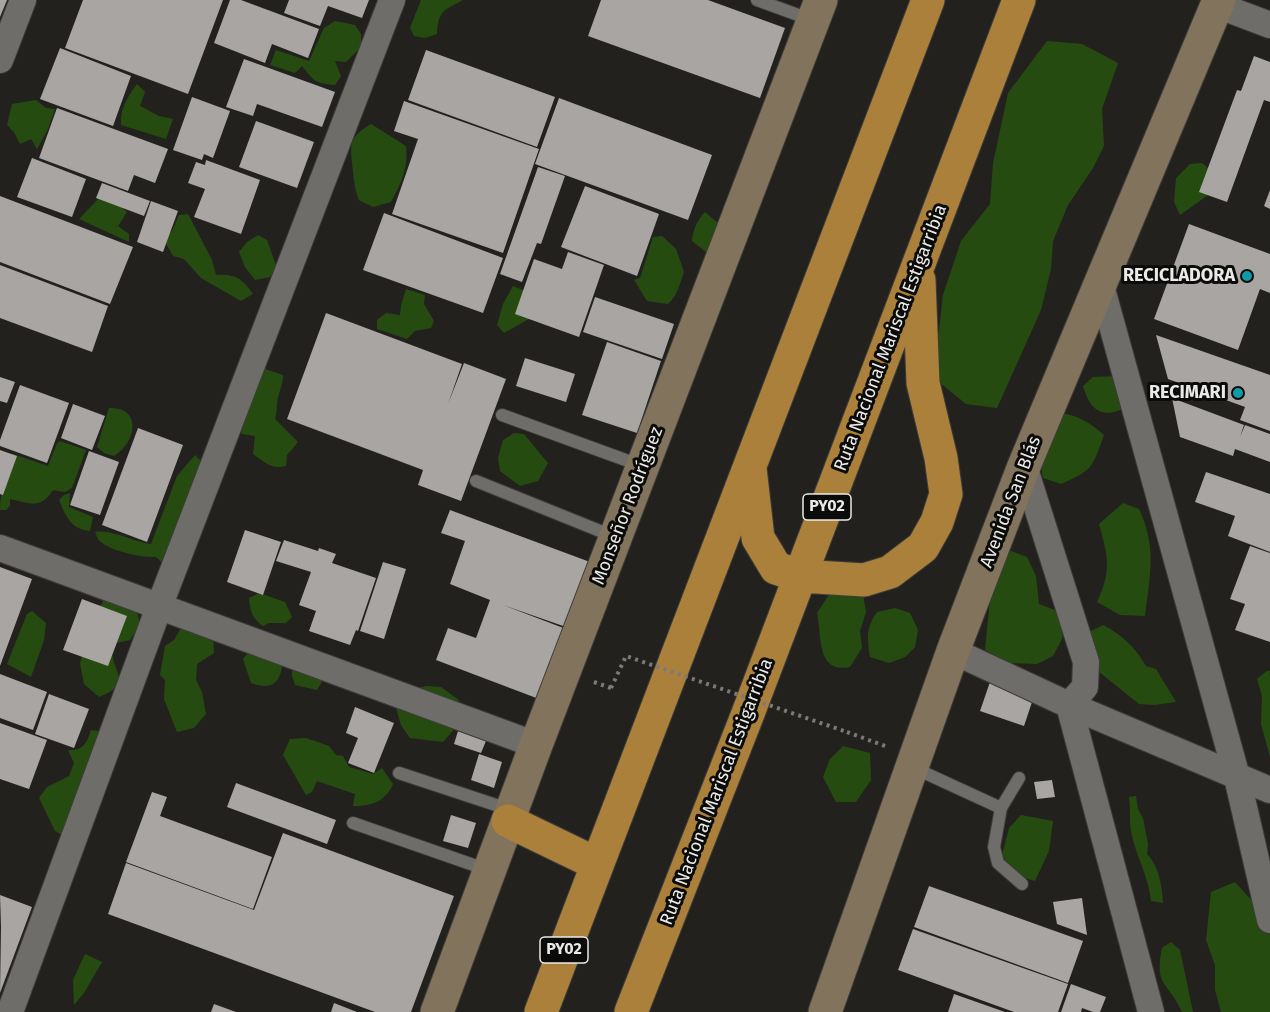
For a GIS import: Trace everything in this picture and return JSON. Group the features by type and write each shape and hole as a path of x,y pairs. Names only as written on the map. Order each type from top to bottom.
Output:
{"highway":[{"name":"PY02","path":"541,1012 927,0"},
{"name":"Ruta Nacional Mariscal Estigarribia","path":"631,1012 1019,0"},
{"path":"750,464 758,538 776,567 800,576 864,580 890,572 923,547 937,522 946,494 941,458 923,383 918,267"},
{"path":"510,816 597,864"}],"street":[{"path":"0,60 23,0"},
{"path":"10,1012 159,607 392,0"},
{"path":"1218,3 1270,25"},
{"name":"Avenida San Blás","path":"825,1012 952,651 1024,466 1218,3"},
{"name":"Monseñor Rodríguez","path":"437,1012 536,745 817,10"},
{"path":"1100,282 1236,777 1270,920"},
{"path":"1024,466 1086,662 1084,687 1069,705"},
{"path":"0,548 536,745"},
{"path":"952,651 1069,705 1270,790"},
{"path":"1069,705 1151,1012"}],"lane":[{"path":"757,0 817,10"},
{"path":"502,415 643,467"},
{"path":"476,481 616,537"},
{"path":"913,761 1001,808"},
{"path":"399,773 510,816"},
{"path":"1019,778 1001,808 994,847 998,863 1022,884"},
{"path":"353,824 490,871"}],"path":[{"path":"611,688 626,656 847,732 913,761"}],"green space":[{"path":"421,0 463,0 443,12 437,34 425,38 414,36 410,28"},
{"path":"335,21 355,25 361,34 361,47 346,62 335,61 341,76 335,85 315,80 302,66 295,73 270,65 276,50 309,61 324,28"},
{"path":"1047,41 1082,44 1118,63 1102,109 1104,146 1093,168 1068,205 1053,241 1051,269 1041,310 997,408 966,404 928,373 939,331 943,295 961,241 990,204 993,163 1008,93"},
{"path":"137,84 145,92 140,106 159,116 173,119 166,139 121,125 125,103"},
{"path":"36,100 46,108 55,109 48,129 37,149 31,139 20,144 14,132 7,125 12,104"},
{"path":"371,124 406,146 403,175 391,202 373,207 359,200 354,183 351,149 357,134"},
{"path":"1202,163 1217,176 1211,193 1180,215 1174,202 1176,178 1190,164"},
{"path":"102,195 113,200 127,212 118,226 129,234 129,242 79,219"},
{"path":"705,212 718,223 725,234 716,246 706,252 692,241 696,225"},
{"path":"188,214 212,260 216,275 238,278 253,294 241,301 201,278 184,259 173,256 164,240 172,231 179,215"},
{"path":"258,235 267,240 277,268 270,277 255,280 245,267 239,252 247,242"},
{"path":"662,236 676,249 684,272 676,293 668,304 647,301 634,280 640,278 653,237"},
{"path":"513,286 523,290 536,315 504,333 497,325 503,304"},
{"path":"406,289 425,295 424,304 434,321 431,328 415,331 407,339 377,329 377,320 386,313 400,315"},
{"path":"265,369 283,375 275,419 298,442 287,455 286,466 281,467 268,464 253,454 255,436 242,434 237,418"},
{"path":"1118,376 1127,407 1111,413 1093,407 1083,386 1093,377"},
{"path":"109,408 120,409 127,413 132,427 127,443 114,456 104,453 97,447"},
{"path":"1059,413 1083,420 1104,435 1090,467 1080,475 1061,484 1043,478 1041,466"},
{"path":"514,433 524,434 548,463 538,481 520,486 500,471 498,458 503,440"},
{"path":"60,441 86,450 72,488 65,492 53,490 44,500 34,504 10,499 10,506 6,510 0,510 8,457 13,454 48,466 57,443"},
{"path":"195,455 207,467 165,565 156,557 119,551 99,540 95,532 109,532 151,544 177,476"},
{"path":"70,493 69,507 93,517 90,531 73,525 67,516 59,500"},
{"path":"1123,503 1139,509 1148,536 1151,562 1145,616 1120,615 1097,602 1107,572 1105,546 1099,524"},
{"path":"1011,551 1027,557 1036,576 1039,604 1055,610 1066,621 1062,639 1053,656 1037,664 1009,663 985,650 991,589 986,572"},
{"path":"110,584 133,592 140,625 130,640 112,644 112,654 119,681 110,692 99,697 84,684 80,663 86,643 89,612 102,604"},
{"path":"832,590 863,594 866,612 860,631 862,648 850,667 839,668 831,665 823,651 817,613"},
{"path":"259,593 285,602 292,617 286,623 269,623 263,626 254,617 249,602 249,598"},
{"path":"895,608 910,613 918,630 915,647 905,657 889,663 870,657 868,633 877,612"},
{"path":"32,611 46,623 44,640 31,677 7,664 27,614"},
{"path":"1103,625 1128,642 1146,666 1156,669 1176,702 1155,705 1139,704 1088,663 1089,632"},
{"path":"181,628 213,637 214,653 197,664 196,680 202,692 206,714 194,728 177,732 164,699 165,680 160,675 165,646 174,640"},
{"path":"255,645 283,660 278,679 270,685 251,683 243,659"},
{"path":"292,665 328,672 317,690 295,685"},
{"path":"1270,671 1270,757 1261,724 1262,696 1257,679"},
{"path":"426,686 441,687 459,700 456,727 443,742 410,738 401,725 395,705 411,690"},
{"path":"91,730 99,731 112,756 64,836 55,831 39,798 47,787 69,776 74,763 68,750 81,748"},
{"path":"306,738 329,746 336,755 343,756 349,767 373,774 382,768 393,784 390,790 377,802 360,806 353,806 355,794 317,781 312,792 306,795 283,755 290,739"},
{"path":"843,746 870,753 871,780 856,802 836,802 823,777 830,759"},
{"path":"1136,796 1148,844 1147,854 1157,870 1163,903 1151,901 1148,883 1133,840 1129,797"},
{"path":"1021,815 1053,821 1049,851 1035,881 1016,875 1002,855 1009,828"},
{"path":"1235,882 1270,921 1270,1012 1221,1012 1215,990 1215,965 1206,940 1211,892"},
{"path":"1171,942 1180,950 1193,1012 1182,1012 1161,977 1162,948"},
{"path":"85,954 102,962 84,993 74,1005 73,980"}],"building":[{"path":"0,0 7,0 0,17"},
{"path":"83,0 223,0 188,94 65,48"},
{"path":"230,0 241,0 319,29 308,58 272,44 265,63 214,43"},
{"path":"289,0 369,0 362,18 328,6 320,26 284,13"},
{"path":"601,0 708,0 785,28 760,98 588,36"},
{"path":"60,48 131,76 113,126 40,99"},
{"path":"426,50 555,97 537,147 408,100"},
{"path":"1254,56 1270,62 1270,102 1264,100 1227,202 1199,192 1237,90 1241,91"},
{"path":"244,59 335,92 322,127 257,104 253,116 226,107"},
{"path":"192,97 230,111 213,158 204,154 202,160 173,150"},
{"path":"559,98 712,155 688,220 535,164"},
{"path":"404,101 539,149 503,253 392,214 418,139 394,131"},
{"path":"57,108 168,149 155,183 134,175 128,191 39,158"},
{"path":"256,121 314,142 297,188 239,167"},
{"path":"32,158 86,179 72,217 17,197"},
{"path":"206,160 260,180 241,234 194,217 205,189 188,183 196,162 205,165"},
{"path":"538,167 565,176 541,244 537,243 522,282 500,274"},
{"path":"102,183 150,201 144,216 96,198"},
{"path":"585,186 659,214 637,276 561,247"},
{"path":"1270,190 1270,209 1264,206"},
{"path":"0,196 133,247 110,304 0,262"},
{"path":"151,201 178,211 163,252 137,242"},
{"path":"384,213 503,258 483,313 363,270"},
{"path":"1189,224 1270,254 1270,293 1260,289 1238,350 1154,319"},
{"path":"568,252 604,265 579,337 515,314 534,259 562,269"},
{"path":"0,265 108,306 92,352 0,318"},
{"path":"595,297 674,324 662,359 583,332"},
{"path":"326,313 462,364 448,404 464,363 506,379 461,501 418,485 423,470 287,419"},
{"name":"RECIMARI","path":"1156,335 1270,375 1270,431 1240,420 1245,407 1168,379"},
{"path":"607,342 661,361 637,433 582,415"},
{"path":"525,358 575,374 566,402 516,386"},
{"path":"0,377 15,382 7,403 0,401"},
{"path":"20,385 69,403 47,463 0,446 0,440"},
{"path":"1172,398 1244,425 1240,437 1245,425 1270,434 1270,462 1235,449 1233,456 1180,437"},
{"path":"73,404 105,416 92,450 61,438"},
{"path":"138,428 183,445 147,542 102,525"},
{"path":"0,450 17,456 3,495 0,494"},
{"path":"89,451 119,462 100,515 70,505"},
{"path":"1206,472 1270,494 1270,552 1228,536 1235,516 1195,502"},
{"path":"450,510 590,562 566,627 503,605 566,629 539,699 436,660 448,628 476,638 490,600 450,584 465,541 441,533"},
{"path":"245,530 281,542 263,595 227,582"},
{"path":"284,540 336,554 332,563 376,578 358,631 356,630 350,645 309,631 316,611 299,605 311,572 276,561"},
{"path":"1250,546 1270,553 1270,642 1235,630 1245,604 1230,599"},
{"path":"383,562 406,569 384,639 360,631"},
{"path":"0,567 32,579 0,666"},
{"path":"82,599 127,616 108,666 63,650"},
{"path":"0,674 47,692 33,730 0,718"},
{"path":"990,682 1034,696 1024,726 980,711"},
{"path":"49,694 89,709 74,748 35,734"},
{"path":"355,707 394,723 374,773 348,763 358,738 346,733"},
{"path":"0,723 47,740 29,789 0,779"},
{"path":"458,731 486,741 481,753 454,744"},
{"path":"479,754 502,762 494,788 471,780"},
{"path":"1052,780 1055,797 1037,799 1034,782"},
{"path":"236,783 336,820 327,844 227,807"},
{"path":"152,792 167,797 160,816 272,857 253,909 126,862"},
{"path":"451,815 476,823 468,848 443,841"},
{"path":"283,833 454,896 411,1012 375,1012 108,914 126,863 254,910"},
{"path":"929,886 1083,941 1068,983 914,927"},
{"path":"0,895 32,907 0,993 1,927"},
{"path":"1082,898 1087,935 1057,924 1053,902"},
{"path":"913,929 1068,984 1058,1012 1014,1012 898,970"},
{"path":"1071,984 1106,997 1100,1012 1082,1008 1081,1012 1061,1012"},
{"path":"954,994 1005,1012 948,1012"},
{"path":"334,1003 357,1012 331,1012"},
{"path":"214,1004 236,1012 211,1012"}],"place":[{"name":"RECICLADORA","path":"1247,276"},
{"name":"RECIMARI","path":"1238,393"}]}
